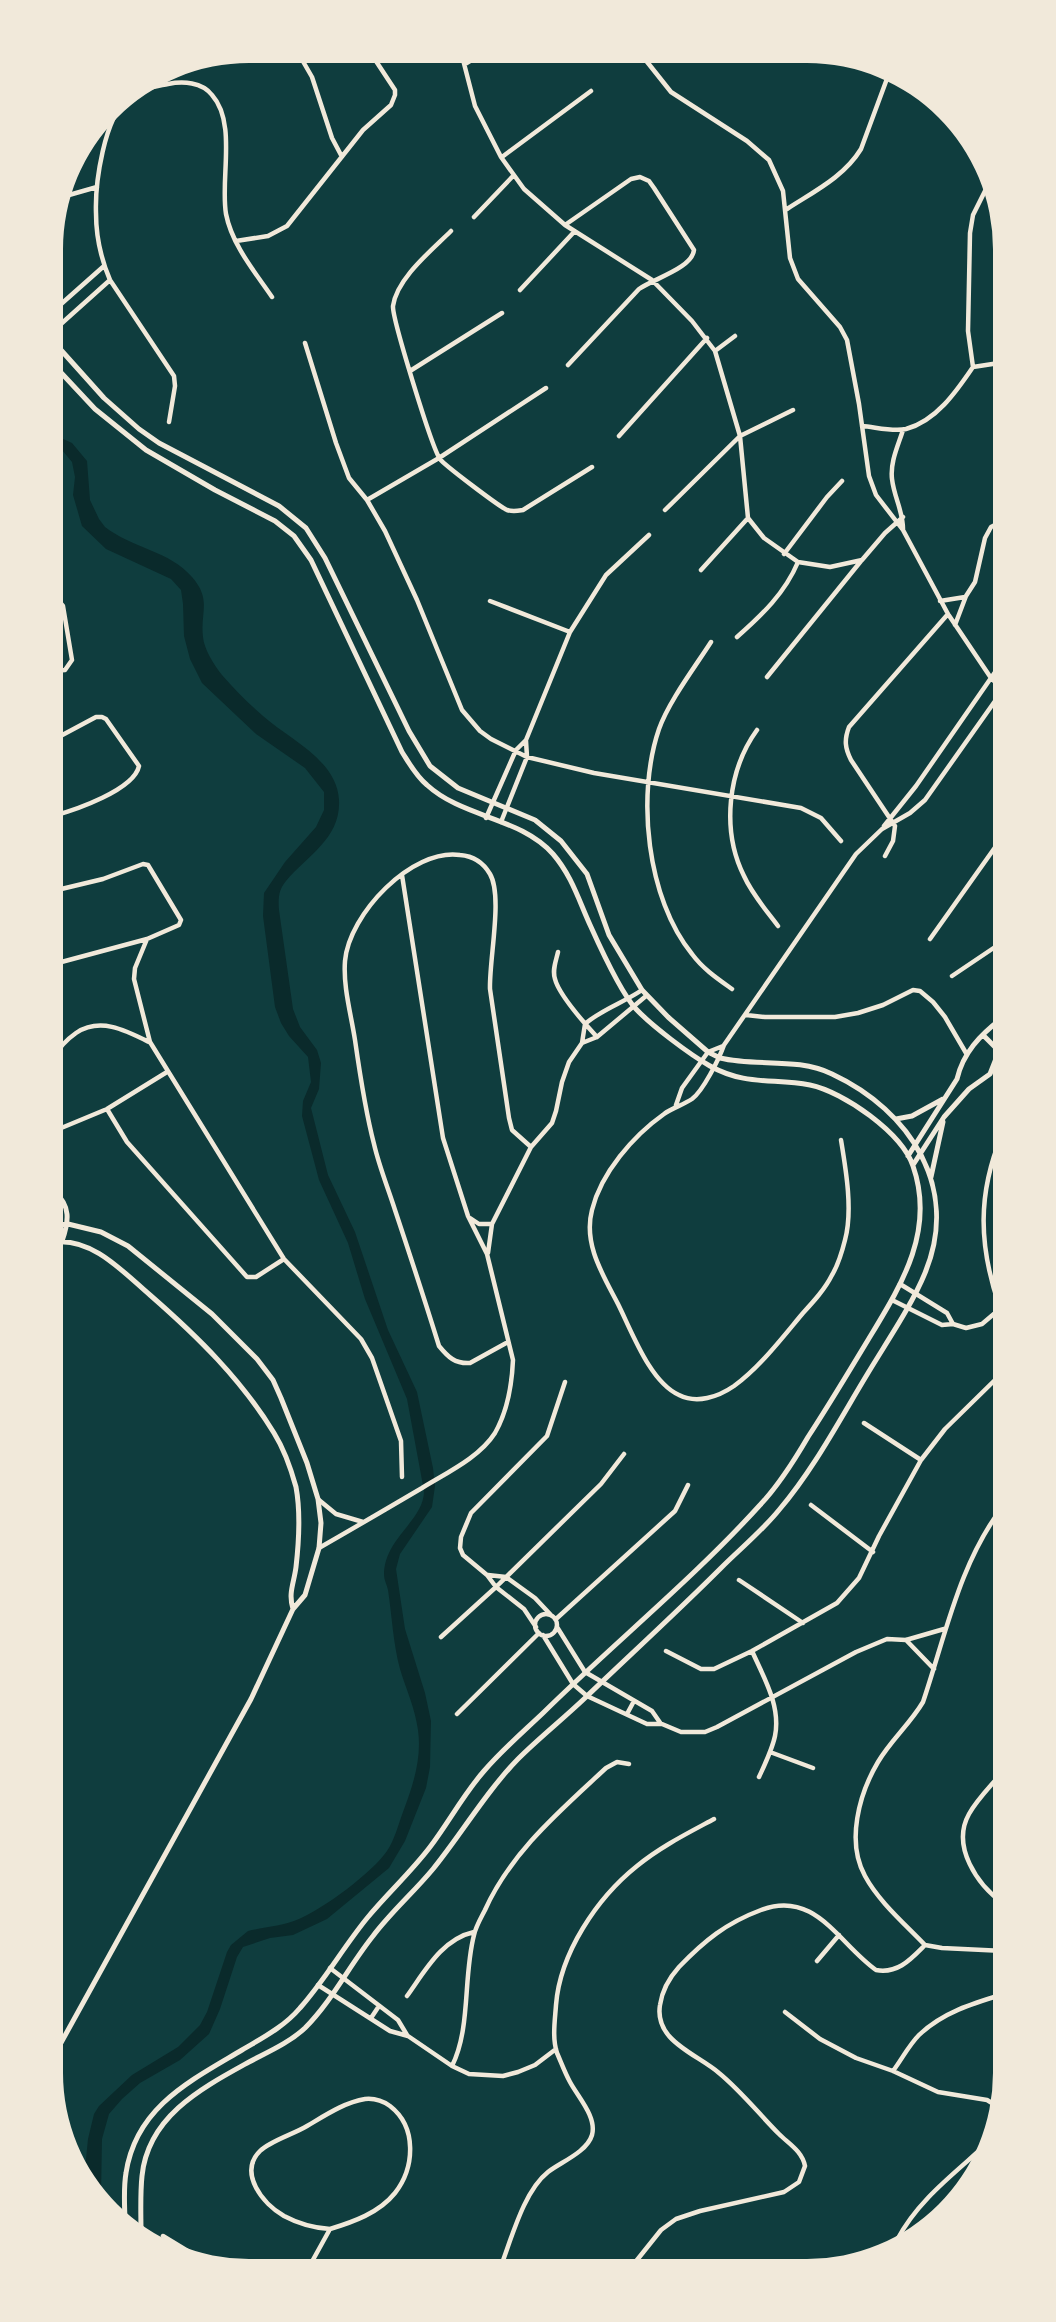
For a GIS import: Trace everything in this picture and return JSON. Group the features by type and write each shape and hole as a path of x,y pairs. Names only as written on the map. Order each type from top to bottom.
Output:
{"street":[{"path":"304,63 312,77 323,114 341,155"},
{"path":"236,241 268,236 287,226 341,155 363,130 391,105 395,95 393,85 378,63"},
{"path":"648,63 671,92 747,141 769,160 783,191 787,209 790,258 798,279 840,327 847,340 869,476 876,495 903,530 940,601 991,678"},
{"path":"465,64 475,107 513,176 537,202 565,225 652,280 707,338 715,351 740,436 748,518 764,538 798,562 830,567 862,560"},
{"path":"787,209 839,175 855,160 886,81"},
{"path":"160,86 178,82 191,83 211,92 217,100 227,138 225,201 229,227 272,297"},
{"path":"502,157 591,91"},
{"path":"113,122 107,134 97,187 98,235 104,267 110,280 174,376 169,422"},
{"path":"474,217 513,176"},
{"path":"565,225 631,179 640,177 649,181 694,250 692,259 687,264 639,289 568,365"},
{"path":"71,194 97,187"},
{"path":"973,367 968,331 970,233 973,215 984,193"},
{"path":"520,290 574,231"},
{"path":"451,232 418,263 393,304 410,371 439,458 501,507 513,512 523,510 592,467"},
{"path":"63,303 104,267"},
{"path":"63,321 110,280"},
{"path":"410,371 502,313"},
{"path":"715,351 735,336"},
{"path":"619,436 707,338"},
{"path":"306,343 349,478 367,500 402,566 463,710 480,730 527,757 594,774 810,810 821,818 841,841"},
{"path":"63,352 104,398 139,429 159,443 290,513 316,540 409,731 430,766 458,788 542,824 562,841 587,874 609,935 646,996 708,1052 720,1058 815,1067 858,1088 896,1119 916,1144 936,1190 938,1229 925,1274 915,1293 830,1437 777,1513 517,1760 424,1881 374,1933 332,1995 302,2031 210,2083 183,2102 168,2118 158,2131 144,2163 141,2224"},
{"path":"862,426 903,430 921,423 945,404 973,367 993,364"},
{"path":"63,375 95,409 146,450 275,521 294,536 318,575 402,752 416,773 427,786 450,800 486,818 528,834 552,854 574,884 590,926 634,1007 656,1027 714,1068 741,1079 812,1085 849,1102 886,1129 908,1156 913,1165 919,1201 916,1248 892,1300 793,1462 764,1502 486,1768 405,1878 367,1918 299,2010 278,2029 169,2096 146,2122 130,2154 125,2176 125,2212"},
{"path":"367,500 439,458 546,388"},
{"path":"665,510 740,436 793,410"},
{"path":"903,430 894,456 892,479 903,517 903,530"},
{"path":"784,554 842,481"},
{"path":"235,500 242,486"},
{"path":"767,677 862,560 903,517"},
{"path":"701,569 748,518"},
{"path":"955,625 966,596 975,582 985,538 993,526"},
{"path":"486,818 516,750 526,740 570,632 606,575 649,535"},
{"path":"737,637 780,594 790,581 798,562"},
{"path":"940,601 966,596"},
{"path":"490,601 570,632"},
{"path":"63,606 72,660 63,670"},
{"path":"885,856 895,834 892,820 851,760 846,751 845,736 849,727 948,614"},
{"path":"711,642 660,729 649,783 647,828 655,880 673,924 691,954 710,974 732,989"},
{"path":"841,1140 848,1197 846,1237 832,1276 781,1339 733,1386 707,1399 691,1399 678,1395 657,1378 597,1264 589,1226 591,1212 602,1184 643,1130 676,1106 693,1099 720,1058 724,1045 846,868 866,843 892,820 993,675"},
{"path":"892,820 910,813 925,800 993,704"},
{"path":"63,735 96,717 104,718 138,761 139,770 129,782 78,810 63,814"},
{"path":"757,730 740,758 731,796 732,829 743,875 778,926"},
{"path":"500,822 527,757 526,740"},
{"path":"930,939 993,849"},
{"path":"508,1342 464,1364 448,1358 439,1346 374,1145 344,976 345,958 351,937 366,911 377,897 425,858 446,853 474,858 491,875 495,888 495,906 489,969 490,989 503,1079 512,1130 531,1147"},
{"path":"63,889 103,879 135,866 148,865 181,918 180,925 147,939 63,962"},
{"path":"319,1548 460,1465 484,1445 503,1415 512,1373 513,1360 487,1254 468,1216 440,1121 402,875"},
{"path":"147,939 135,968 134,979 150,1042 284,1259 361,1339 372,1358 401,1441 401,1478"},
{"path":"952,976 993,948"},
{"path":"558,952 554,969 558,988 597,1037"},
{"path":"487,1254 492,1224 531,1147 552,1123 569,1062 582,1043 585,1024 605,1008 642,990"},
{"path":"745,1015 835,1017 883,1005 913,990 920,991 945,1017 966,1053"},
{"path":"582,1043 597,1037 646,996"},
{"path":"63,1043 88,1026 98,1024 128,1031 150,1042"},
{"path":"908,1156 957,1079 966,1053 993,1026"},
{"path":"983,1035 993,1043"},
{"path":"676,1106 682,1088 708,1052 724,1045"},
{"path":"913,1165 944,1117 969,1089 990,1074 993,1066"},
{"path":"63,1127 107,1109 167,1072"},
{"path":"957,1079 969,1089"},
{"path":"896,1119 912,1116 946,1097"},
{"path":"107,1109 127,1142 247,1277 256,1277 284,1259"},
{"path":"931,1177 944,1117"},
{"path":"993,1160 987,1176 983,1218 984,1251 993,1280"},
{"path":"63,1199 68,1224 63,1238"},
{"path":"468,1216 479,1224 492,1224"},
{"path":"63,1224 101,1232 128,1246 212,1314 257,1359 281,1398 307,1463 318,1499 321,1524 319,1548 305,1595 293,1609 244,1710 63,2039"},
{"path":"63,1241 93,1250 107,1259 189,1329 228,1370 275,1435 290,1468 300,1516 290,1599 293,1609"},
{"path":"900,1284 947,1313 953,1324"},
{"path":"892,1300 942,1325 953,1324 966,1328 982,1324 993,1315"},
{"path":"565,1382 547,1436 471,1513 461,1537 460,1548 463,1555 487,1575 496,1587 524,1609 573,1684 587,1696 647,1724 662,1724 693,1734 705,1732 773,1698 856,1651 887,1639 906,1640 945,1628"},
{"path":"666,1651 701,1669 714,1669 752,1651 837,1603 850,1591 873,1552 884,1526 921,1460 945,1429 993,1382"},
{"path":"864,1423 921,1460"},
{"path":"441,1637 601,1484 624,1454"},
{"path":"556,1619 675,1511 688,1485"},
{"path":"318,1499 336,1514 364,1522"},
{"path":"764,1502 777,1513"},
{"path":"811,1505 873,1552"},
{"path":"993,1519 964,1572 923,1702 913,1719 892,1743 868,1782 860,1804 857,1837 863,1873 873,1889 926,1945 993,1950"},
{"path":"487,1575 506,1577 535,1598 556,1619 557,1626 585,1672 652,1711 662,1724"},
{"path":"739,1580 803,1623"},
{"path":"536,1627 539,1617 550,1615"},
{"path":"457,1714 541,1634 550,1635 557,1626"},
{"path":"906,1640 934,1669"},
{"path":"752,1651 773,1698 775,1733 759,1777"},
{"path":"627,1714 634,1700"},
{"path":"770,1752 813,1768"},
{"path":"452,2066 463,2038 467,1973 474,1932 499,1882 530,1840 606,1768 617,1762 629,1764"},
{"path":"993,1784 970,1812 963,1833 968,1861 977,1877 993,1895"},
{"path":"504,2259 531,2191 546,2174 587,2144 592,2135 590,2117 556,2049 554,2029 563,1968 577,1937 605,1899 636,1866 714,1819"},
{"path":"442,1830 454,1839"},
{"path":"638,2259 655,2237 676,2219 723,2205 784,2192 799,2182 805,2166 801,2153 771,2126 729,2081 675,2042 663,2029 659,2009 661,1998 674,1973 704,1942 726,1926 775,1906 788,1905 814,1913 876,1970 896,1969 926,1945"},
{"path":"407,1996 443,1948 462,1935 474,1932"},
{"path":"817,1961 839,1935"},
{"path":"330,1968 398,2020 408,2036"},
{"path":"318,1985 390,2031 408,2036 452,2066 469,2074 503,2076 535,2064 556,2049"},
{"path":"894,2071 912,2043 933,2024 969,2005 993,1997"},
{"path":"371,2018 379,2006"},
{"path":"785,2012 838,2050 894,2071 938,2092 990,2102"},
{"path":"313,2259 330,2229 353,2221 381,2206 394,2194 409,2164 409,2140 403,2119 378,2099 354,2102 323,2116 292,2135 262,2148 253,2163 251,2173 254,2185 271,2207 303,2224 330,2229"},
{"path":"901,2233 921,2204 973,2156"},
{"path":"163,2236 175,2243"}],"water":[{"path":"63,439 72,443 87,461 90,500 105,527 173,561 192,577 202,593 204,642 222,675 258,711 321,762 336,786 339,800 335,825 321,845 284,884 279,894 293,1009 300,1027 317,1050 321,1063 319,1089 311,1108 328,1175 355,1232 388,1330 417,1392 435,1486 432,1507 400,1554 396,1569 405,1629 431,1721 430,1767 426,1788 405,1841 389,1868 327,1919 293,1935 270,1938 243,1947 209,2034 180,2060 140,2083 109,2114 102,2139 101,2186 86,2162 94,2114 132,2075 178,2047 200,2025 231,1945 248,1931 293,1921 321,1907 371,1869 392,1842 413,1782 419,1741 415,1714 400,1669 384,1575 390,1550 418,1512 424,1491 407,1399 365,1299 348,1243 319,1180 302,1116 303,1101 311,1082 308,1057 289,1036 275,1007 263,916 264,893 285,862 316,827 324,810 324,792 305,768 256,734 202,683 190,659 184,636 181,590 171,579 106,549 82,526 73,495 75,477 72,462 63,451"}]}
